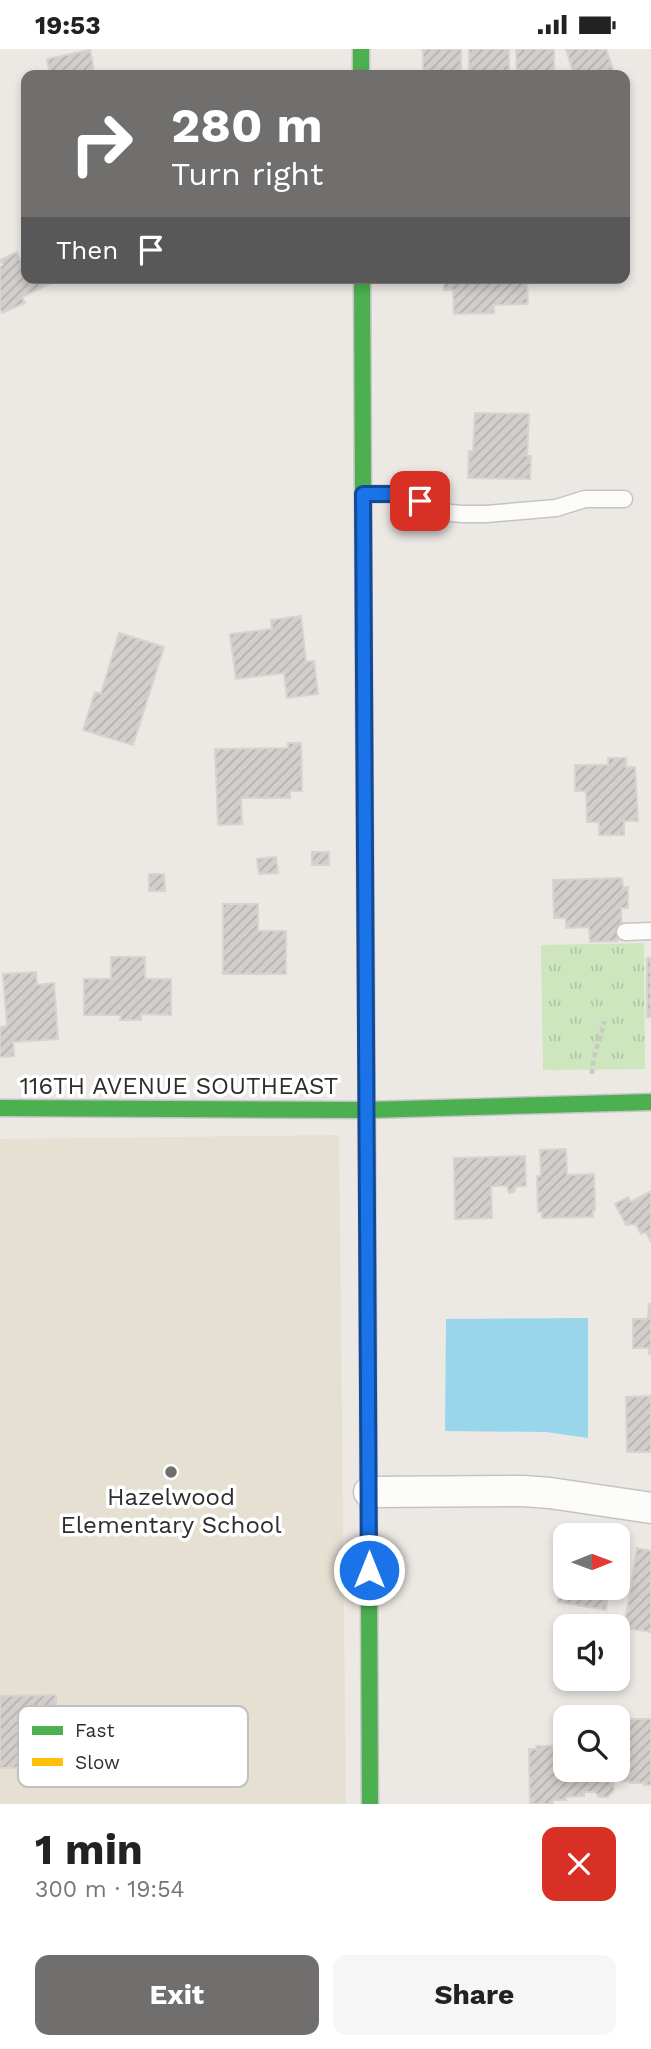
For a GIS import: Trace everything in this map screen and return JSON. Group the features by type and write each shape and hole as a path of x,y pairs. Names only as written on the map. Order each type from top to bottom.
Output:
{"street":[{"path":"361,49 361,70"},
{"path":"362,284 370,1804"},
{"name":"116TH AVENUE SOUTHEAST","path":"0,1108 367,1109 651,1102"},
{"path":"369,1492 523,1491 651,1508"}],"lane":[{"path":"363,494 401,494 450,513 463,515 556,508 585,499 624,499"},
{"path":"625,932 651,931"}],"path":[{"path":"592,1104 592,1061 604,1021"}],"shaded area":[{"name":"Hazelwood Elementary School","path":"339,1135 346,1804 0,1804 0,1139"}],"green space":[{"path":"644,943 645,1069 543,1070 541,945"}],"water":[{"path":"588,1318 588,1438 546,1432 445,1431 446,1319"}],"building":[{"path":"423,49 461,49 461,70 423,70"},
{"path":"469,49 509,49 509,70 469,70"},
{"path":"516,49 554,49 554,70 517,70"},
{"path":"566,49 606,49 613,70 572,70"},
{"path":"90,50 94,70 49,70 47,59"},
{"path":"17,252 21,260 21,284 49,284 22,297 25,303 2,313 0,267 3,265 0,260"},
{"path":"444,284 527,284 528,304 494,305 494,313 454,314 453,290 444,290"},
{"path":"475,413 529,414 527,456 531,456 530,479 468,478"},
{"path":"301,616 306,662 314,661 318,694 287,698 284,673 236,679 230,634 272,629 271,620"},
{"path":"119,633 164,647 133,745 83,730 95,692 101,694"},
{"path":"288,743 301,743 302,791 290,791 290,798 241,798 242,824 218,825 215,749 288,748"},
{"path":"608,758 626,758 626,767 635,767 638,821 624,821 624,835 599,835 599,822 587,822 586,791 575,791 575,765 608,765"},
{"path":"312,852 329,852 329,865 312,865"},
{"path":"276,857 278,873 259,874 257,859"},
{"path":"149,874 164,874 165,891 149,891"},
{"path":"622,878 623,888 628,887 628,908 621,908 622,930 618,930 618,941 590,942 589,927 566,928 566,918 554,918 553,880"},
{"path":"223,904 258,904 258,931 286,931 286,974 223,974"},
{"path":"111,957 145,957 145,979 171,979 171,1015 141,1014 141,1020 120,1020 121,1015 84,1015 84,979 111,979"},
{"path":"647,958 651,958 651,1017 647,1017"},
{"path":"36,972 37,985 54,983 58,1039 13,1042 14,1056 0,1057 0,1027 7,1026 3,974"},
{"path":"566,1149 567,1175 594,1174 593,1217 542,1218 542,1212 538,1212 537,1176 541,1176 540,1150"},
{"path":"525,1156 526,1186 516,1186 514,1192 509,1193 507,1186 491,1186 492,1218 455,1219 454,1158"},
{"path":"651,1191 651,1242 646,1232 641,1234 636,1224 626,1225 615,1204 628,1197 631,1202"},
{"path":"649,1304 651,1354 649,1348 633,1348 633,1319 648,1319"},
{"path":"651,1396 651,1452 627,1452 626,1397"},
{"path":"637,1548 651,1551 651,1632 630,1629 630,1614 626,1614"},
{"path":"558,1600 607,1600 606,1610"},
{"path":"56,1695 56,1706 18,1706 18,1768 0,1768 0,1696"},
{"path":"630,1719 651,1719 651,1785 630,1782"},
{"path":"536,1746 553,1746 553,1782 613,1782 614,1790 608,1797 599,1797 595,1792 584,1792 584,1796 553,1800 553,1804 530,1804 529,1749 537,1749"}],"traffic: fast":[{"path":"361,49 361,70"},
{"path":"362,284 364,704"},
{"path":"0,1108 367,1110 651,1102"},
{"path":"367,1153 370,1804"}],"traffic: slow":[{"path":"364,704 367,1153"}],"place":[{"name":"Hazelwood Elementary School","path":"171,1472"}],"route":[{"path":"369,1570 363,494 401,494 420,501"}]}
